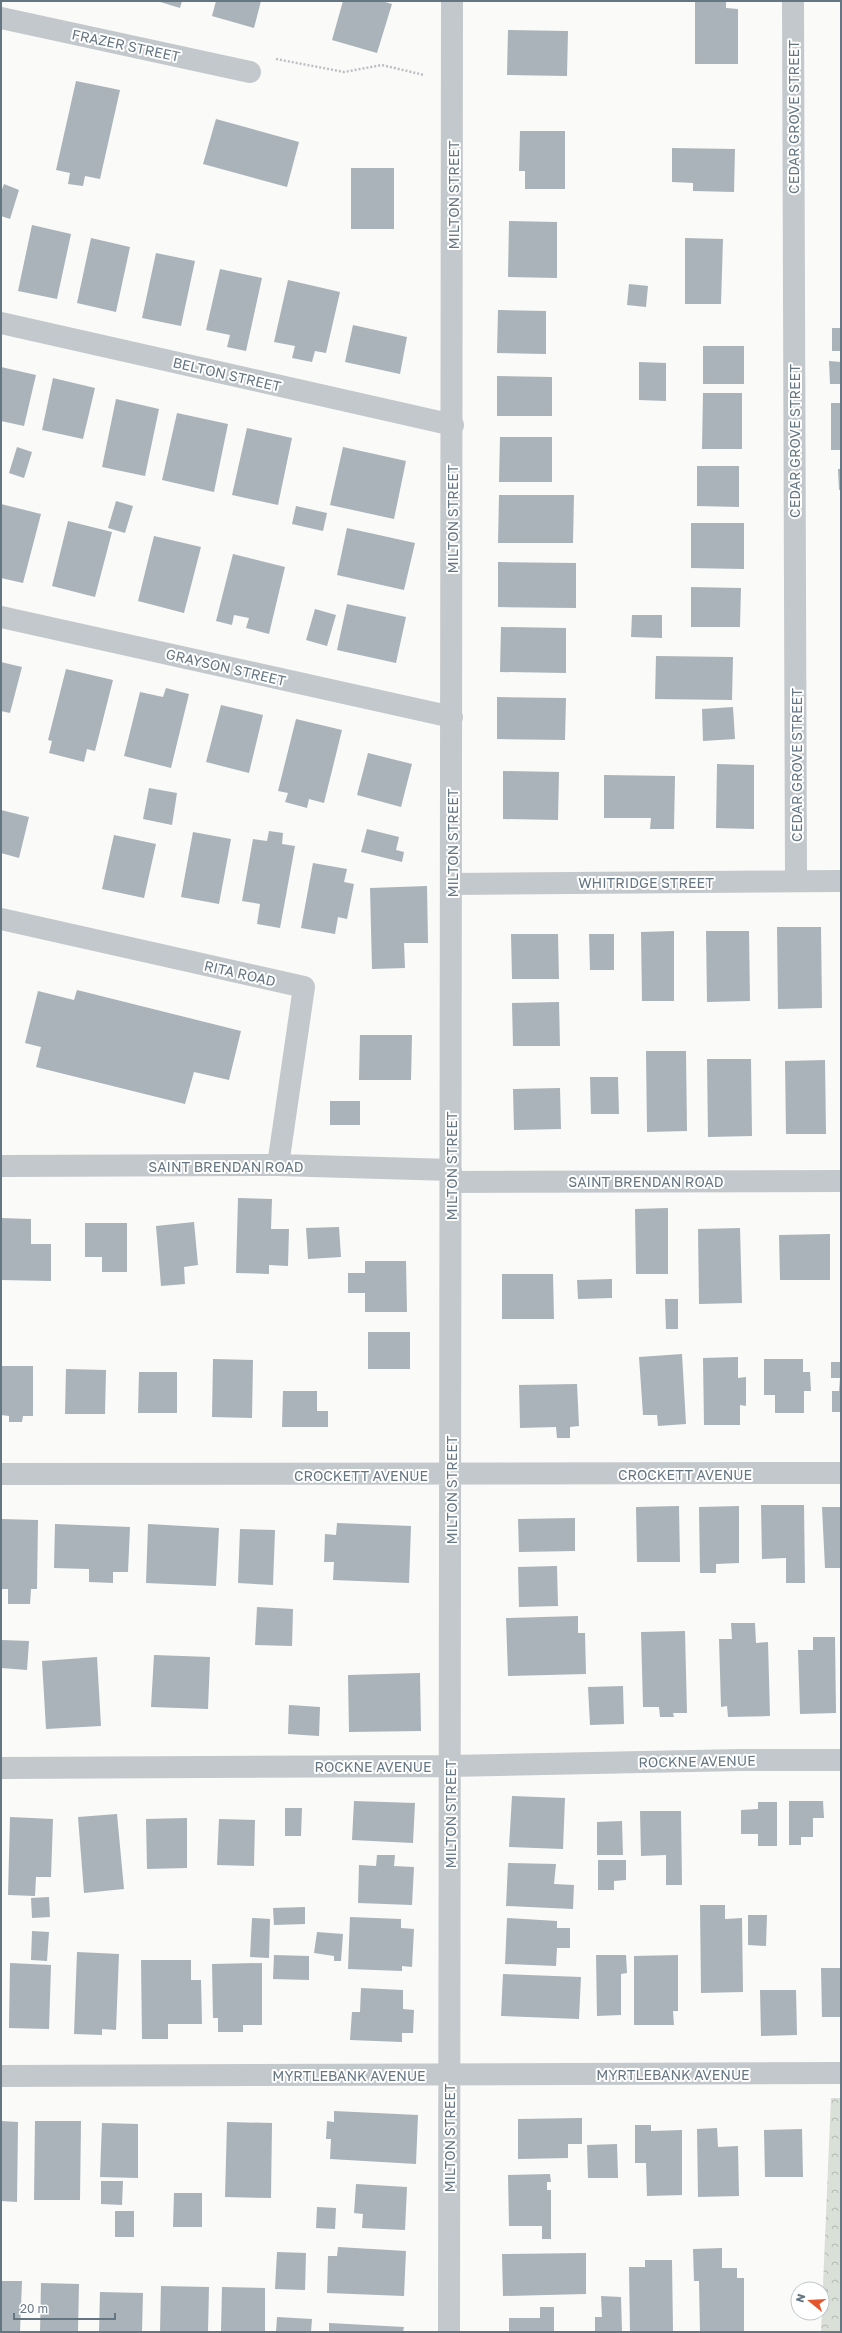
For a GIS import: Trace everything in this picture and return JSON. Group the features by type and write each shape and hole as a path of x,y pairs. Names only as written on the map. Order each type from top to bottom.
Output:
{"street":[{"name":"MILTON STREET","path":"449,2332 453,425 452,1"},
{"name":"CEDAR GROVE STREET","path":"793,1 796,881"},
{"name":"FRAZER STREET","path":"1,18 250,72"},
{"name":"BELTON STREET","path":"1,323 453,425"},
{"name":"GRAYSON STREET","path":"1,617 452,717"},
{"name":"WHITRIDGE STREET","path":"452,884 841,881"},
{"name":"RITA ROAD","path":"1,919 304,987 278,1165"},
{"name":"SAINT BRENDAN ROAD","path":"1,1166 278,1165 451,1176 841,1181"},
{"name":"CROCKETT AVENUE","path":"1,1474 450,1475 841,1473"},
{"name":"ROCKNE AVENUE","path":"1,1768 450,1766 741,1760 841,1760"},
{"name":"MYRTLEBANK AVENUE","path":"1,2076 841,2073"}],"path":[{"path":"250,72 253,55 344,72 382,65 427,76 452,77"}],"green space":[{"path":"831,2098 841,2098 841,2332 821,2332 821,2321 830,2321 830,2281 823,2281"}],"building":[{"path":"157,1 182,1 180,8"},
{"path":"216,1 261,1 254,28 212,16"},
{"path":"343,1 382,1 392,4 377,53 332,40"},
{"path":"695,1 726,1 726,8 738,9 738,64 695,64"},
{"path":"508,30 568,31 567,76 507,75"},
{"path":"76,81 120,90 100,179 85,176 83,186 68,184 70,173 56,170"},
{"path":"216,119 299,142 287,187 203,164"},
{"path":"520,131 565,131 565,189 525,189 525,171 519,171"},
{"path":"672,148 735,149 734,192 693,191 693,183 672,182"},
{"path":"351,168 394,168 394,229 351,229"},
{"path":"4,184 19,190 10,219 1,216 1,192"},
{"path":"509,221 557,222 557,278 508,277"},
{"path":"32,225 71,234 57,299 18,291"},
{"path":"91,238 130,247 116,312 77,303"},
{"path":"685,238 723,239 721,304 685,304"},
{"path":"156,253 195,261 181,326 142,318"},
{"path":"220,269 262,278 246,351 227,347 230,335 206,330"},
{"path":"288,280 340,292 326,353 315,351 312,362 292,358 295,346 274,342"},
{"path":"629,284 648,286 646,307 627,305"},
{"path":"498,310 546,311 546,354 497,353"},
{"path":"353,325 407,337 400,374 345,362"},
{"path":"832,328 841,328 841,351 832,351"},
{"path":"703,346 744,346 744,384 703,384"},
{"path":"829,361 841,362 841,384 830,384"},
{"path":"639,362 666,363 666,401 639,400"},
{"path":"1,367 36,375 24,426 1,421"},
{"path":"497,376 552,377 552,416 497,416"},
{"path":"53,378 95,388 83,439 42,430"},
{"path":"703,393 742,393 742,449 702,449"},
{"path":"116,399 159,409 145,476 102,467"},
{"path":"831,403 841,403 841,450 831,450"},
{"path":"177,413 228,424 214,492 162,480"},
{"path":"247,428 292,438 278,505 232,495"},
{"path":"500,437 552,437 552,482 499,482"},
{"path":"17,447 32,452 24,478 9,473"},
{"path":"343,447 406,461 394,519 330,505"},
{"path":"697,466 739,466 739,507 697,506"},
{"path":"838,469 841,469 841,490 839,490"},
{"path":"499,495 574,495 573,543 498,543"},
{"path":"116,501 133,506 125,533 108,528"},
{"path":"1,504 41,514 23,583 1,578"},
{"path":"296,506 327,513 323,531 292,524"},
{"path":"68,521 112,532 95,597 52,586"},
{"path":"691,523 744,523 744,569 691,568"},
{"path":"347,528 415,543 404,590 337,575"},
{"path":"154,536 201,547 184,613 138,601"},
{"path":"233,554 285,567 269,634 246,628 249,618 234,615 232,625 216,621"},
{"path":"498,562 576,563 576,608 498,607"},
{"path":"691,587 741,588 740,627 691,627"},
{"path":"347,604 406,617 396,663 337,650"},
{"path":"315,609 336,615 327,646 306,640"},
{"path":"632,615 662,615 662,638 631,637"},
{"path":"501,627 566,628 566,673 500,672"},
{"path":"656,656 733,657 732,700 655,699"},
{"path":"1,662 22,667 10,713 1,711"},
{"path":"66,669 113,680 95,751 87,749 84,762 49,753 52,741 48,740"},
{"path":"166,688 189,694 171,768 124,756 140,692 163,697"},
{"path":"497,697 566,698 565,740 497,739"},
{"path":"221,705 263,715 249,773 206,762"},
{"path":"733,707 735,739 703,741 702,709"},
{"path":"296,719 342,730 324,803 309,799 307,808 285,802 288,793 278,791"},
{"path":"368,753 412,764 401,807 357,795"},
{"path":"717,764 754,765 754,829 716,828"},
{"path":"503,771 559,772 558,820 503,819"},
{"path":"604,775 675,776 674,829 650,829 651,818 604,818"},
{"path":"149,788 177,793 172,825 143,819"},
{"path":"1,810 29,817 19,858 1,853"},
{"path":"367,829 399,837 396,850 404,852 402,862 361,852"},
{"path":"269,831 283,833 282,844 295,846 280,928 257,924 260,904 242,901 253,839 267,841"},
{"path":"193,832 231,839 219,904 181,897"},
{"path":"114,835 156,844 144,898 102,889"},
{"path":"313,863 347,869 344,882 354,884 347,919 338,917 335,934 301,928"},
{"path":"427,886 428,943 404,943 405,968 372,969 370,888"},
{"path":"777,927 821,927 822,1008 778,1009"},
{"path":"674,931 674,1001 642,1001 641,932"},
{"path":"706,931 749,931 750,1001 707,1002"},
{"path":"511,934 558,934 559,979 512,979"},
{"path":"589,934 614,934 614,970 590,970"},
{"path":"77,990 241,1031 229,1080 194,1072 185,1104 36,1067 41,1047 25,1043 38,991 74,1000"},
{"path":"559,1002 560,1046 513,1046 512,1003"},
{"path":"360,1035 412,1035 411,1080 359,1080"},
{"path":"646,1051 686,1051 687,1131 647,1132"},
{"path":"707,1059 751,1059 752,1136 708,1137"},
{"path":"825,1060 826,1134 786,1134 785,1061"},
{"path":"590,1077 618,1077 619,1114 591,1114"},
{"path":"560,1088 561,1129 514,1130 513,1089"},
{"path":"330,1101 360,1101 360,1125 330,1125"},
{"path":"238,1198 272,1199 271,1229 289,1229 288,1266 269,1265 269,1274 236,1273"},
{"path":"668,1208 668,1274 636,1274 635,1209"},
{"path":"1,1218 31,1219 31,1244 51,1244 51,1281 1,1280"},
{"path":"194,1222 198,1265 184,1267 185,1284 161,1286 156,1226"},
{"path":"85,1223 127,1223 127,1272 102,1272 102,1257 85,1257"},
{"path":"339,1227 341,1257 308,1259 306,1228"},
{"path":"740,1228 742,1303 699,1304 698,1229"},
{"path":"830,1234 830,1280 780,1280 779,1235"},
{"path":"365,1261 406,1261 407,1312 365,1312 365,1293 348,1293 348,1273 365,1273"},
{"path":"502,1274 553,1274 554,1319 502,1319"},
{"path":"612,1279 612,1298 578,1299 577,1280"},
{"path":"665,1299 678,1299 678,1329 666,1329"},
{"path":"368,1332 410,1332 410,1369 368,1369"},
{"path":"682,1354 686,1424 658,1426 657,1415 643,1415 639,1357"},
{"path":"738,1357 738,1378 746,1377 746,1406 740,1405 740,1425 704,1425 703,1358"},
{"path":"213,1359 253,1360 252,1418 212,1417"},
{"path":"764,1359 803,1359 803,1372 810,1372 811,1391 804,1391 804,1413 775,1413 775,1395 764,1395"},
{"path":"831,1362 841,1362 841,1412 832,1412 832,1391 839,1391 840,1378 831,1378"},
{"path":"1,1366 33,1366 33,1416 23,1416 22,1422 9,1422 9,1416 1,1415"},
{"path":"66,1369 106,1370 105,1414 65,1414"},
{"path":"139,1372 177,1372 177,1413 138,1413"},
{"path":"577,1384 579,1426 570,1427 570,1438 557,1438 556,1427 520,1428 519,1385"},
{"path":"283,1391 317,1391 317,1411 328,1411 328,1427 282,1427"},
{"path":"761,1505 804,1505 805,1583 786,1583 786,1558 762,1559"},
{"path":"679,1506 680,1562 637,1562 636,1507"},
{"path":"739,1506 739,1563 716,1564 716,1573 700,1573 699,1507"},
{"path":"822,1507 841,1507 840,1568 825,1568"},
{"path":"575,1518 575,1551 519,1552 518,1519"},
{"path":"1,1519 38,1520 37,1589 31,1589 30,1604 8,1604 8,1589 1,1589"},
{"path":"337,1523 411,1526 409,1583 333,1580 334,1562 324,1562 325,1534 336,1535"},
{"path":"55,1524 130,1527 128,1572 113,1572 113,1583 89,1582 89,1569 54,1568"},
{"path":"148,1524 219,1528 216,1586 146,1583"},
{"path":"240,1529 275,1530 273,1585 238,1583"},
{"path":"557,1566 558,1606 519,1607 518,1567"},
{"path":"257,1607 293,1609 292,1646 255,1645"},
{"path":"578,1616 578,1633 585,1633 586,1674 508,1676 506,1618"},
{"path":"731,1623 755,1623 756,1643 768,1642 770,1716 728,1717 727,1706 721,1707 719,1639 732,1639"},
{"path":"685,1631 687,1713 673,1713 674,1717 660,1717 659,1707 643,1707 641,1632"},
{"path":"813,1637 835,1637 836,1713 800,1714 798,1650 813,1650"},
{"path":"2,1640 29,1641 27,1670 1,1668"},
{"path":"154,1655 210,1657 208,1709 151,1707"},
{"path":"97,1657 101,1726 46,1729 42,1661"},
{"path":"420,1673 421,1731 349,1732 348,1675"},
{"path":"623,1686 624,1724 590,1725 588,1687"},
{"path":"289,1705 320,1707 319,1736 288,1734"},
{"path":"512,1796 565,1798 563,1849 509,1847"},
{"path":"354,1801 415,1803 413,1843 352,1840"},
{"path":"789,1801 823,1801 824,1818 813,1818 813,1837 801,1837 801,1845 789,1845"},
{"path":"758,1802 777,1802 777,1846 758,1846 758,1834 741,1834 741,1810 758,1809"},
{"path":"285,1808 302,1808 301,1836 285,1836"},
{"path":"640,1811 681,1811 682,1885 666,1885 666,1855 641,1856"},
{"path":"117,1814 124,1889 84,1893 78,1817"},
{"path":"10,1817 53,1819 51,1877 36,1877 35,1896 8,1895"},
{"path":"187,1818 187,1868 147,1869 146,1819"},
{"path":"219,1819 255,1820 254,1866 217,1865"},
{"path":"622,1821 623,1855 597,1855 597,1822"},
{"path":"377,1855 395,1855 394,1866 414,1867 412,1905 358,1903 359,1865 376,1866"},
{"path":"598,1860 626,1860 626,1880 614,1881 614,1890 598,1890"},
{"path":"508,1863 556,1864 554,1884 574,1885 573,1909 506,1906"},
{"path":"49,1897 50,1917 32,1918 31,1898"},
{"path":"700,1905 725,1905 725,1919 742,1918 743,1992 701,1993"},
{"path":"305,1907 305,1924 274,1925 273,1908"},
{"path":"748,1915 767,1915 766,1946 748,1945"},
{"path":"350,1917 401,1919 401,1928 414,1929 412,1967 402,1966 402,1971 348,1969"},
{"path":"252,1918 270,1919 269,1958 250,1957"},
{"path":"507,1918 557,1921 557,1928 570,1928 570,1948 557,1948 556,1966 505,1964"},
{"path":"32,1931 49,1932 47,1961 31,1960"},
{"path":"317,1932 343,1934 341,1961 334,1961 334,1956 314,1953"},
{"path":"77,1952 119,1954 116,2030 102,2029 102,2035 74,2034"},
{"path":"274,1955 309,1956 309,1980 273,1979"},
{"path":"596,1955 626,1955 627,1973 621,1974 621,2015 597,2016"},
{"path":"678,1955 678,2011 673,2011 674,2025 634,2025 634,1956"},
{"path":"141,1960 191,1960 191,1980 201,1980 202,2024 168,2024 168,2039 142,2039"},
{"path":"10,1963 51,1965 49,2029 9,2028"},
{"path":"262,1963 262,2025 243,2025 243,2032 218,2032 218,2018 213,2018 212,1964"},
{"path":"821,1968 841,1968 841,2017 822,2017"},
{"path":"503,1974 581,1977 579,2019 501,2016"},
{"path":"361,1988 403,1990 403,2009 414,2010 413,2033 402,2033 402,2042 350,2040 352,2012 360,2012"},
{"path":"760,1990 796,1990 797,2035 761,2036"},
{"path":"334,2111 418,2115 416,2164 330,2159 331,2139 326,2139 327,2121 334,2122"},
{"path":"582,2118 582,2144 568,2144 568,2158 518,2159 518,2119"},
{"path":"1,2121 18,2122 17,2202 1,2201"},
{"path":"35,2121 81,2121 80,2200 34,2200"},
{"path":"227,2122 272,2123 271,2198 225,2197"},
{"path":"102,2123 138,2124 138,2178 100,2177"},
{"path":"635,2125 651,2125 651,2131 682,2130 682,2195 647,2196 646,2163 635,2163"},
{"path":"717,2128 718,2147 738,2146 739,2196 698,2197 697,2129"},
{"path":"802,2129 803,2177 765,2177 764,2130"},
{"path":"617,2144 618,2178 588,2178 587,2145"},
{"path":"550,2174 551,2182 547,2182 547,2190 551,2190 551,2239 542,2239 542,2226 509,2226 508,2175"},
{"path":"101,2181 123,2181 122,2205 101,2204"},
{"path":"356,2184 407,2187 405,2230 362,2228 363,2214 354,2213"},
{"path":"174,2193 202,2193 202,2227 173,2227"},
{"path":"317,2207 336,2208 335,2229 316,2228"},
{"path":"115,2211 134,2211 134,2237 115,2237"},
{"path":"338,2247 406,2251 404,2296 327,2293 328,2256 337,2256"},
{"path":"722,2248 722,2268 737,2268 737,2278 744,2278 744,2332 700,2332 699,2281 694,2281 693,2249"},
{"path":"277,2252 306,2253 305,2290 275,2289"},
{"path":"586,2253 586,2294 503,2296 502,2254"},
{"path":"645,2260 672,2260 673,2332 630,2332 629,2267 645,2267"},
{"path":"1,2281 22,2281 20,2332 1,2332"},
{"path":"41,2283 79,2284 78,2332 40,2332"},
{"path":"161,2286 209,2287 208,2332 160,2332"},
{"path":"222,2287 265,2288 265,2332 221,2332"},
{"path":"100,2292 143,2293 142,2332 99,2332"},
{"path":"601,2296 621,2297 622,2332 595,2332 595,2317 602,2317"},
{"path":"540,2307 554,2307 554,2332 509,2332 509,2318 540,2318"},
{"path":"277,2317 312,2319 311,2332 276,2332"},
{"path":"329,2323 404,2327 403,2332 329,2332"}]}
